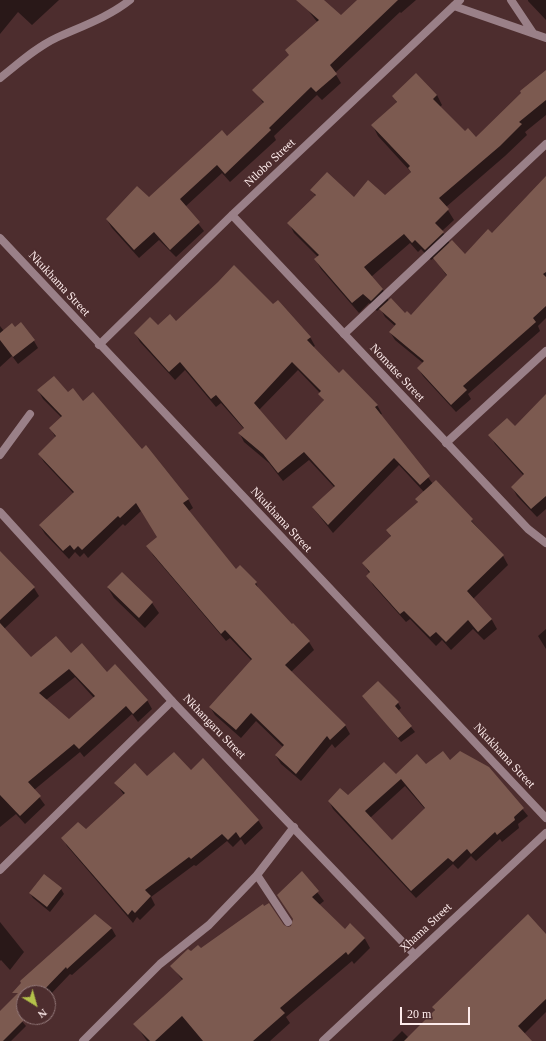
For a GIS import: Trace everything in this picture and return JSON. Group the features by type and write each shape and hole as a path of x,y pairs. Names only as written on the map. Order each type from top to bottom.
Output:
{"street":[{"path":"0,78 28,56 54,39 92,22 130,0"},
{"name":"Ntlobo Street","path":"98,345 460,0"},
{"path":"511,0 533,33"},
{"path":"454,6 546,38"},
{"path":"344,334 546,144"},
{"name":"Nomatse Street","path":"232,216 528,529 546,543"},
{"name":"Nkukhama Street","path":"0,238 98,345 546,818"},
{"path":"446,443 546,351"},
{"path":"0,455 30,414"},
{"name":"Nkhangaru Street","path":"0,512 172,701 415,955"},
{"path":"0,870 172,701"},
{"path":"83,1041 160,964 209,925 257,875 294,827"},
{"name":"Xhama Street","path":"323,1041 546,833"},
{"path":"257,875 288,922"},
{"path":"91,1034 97,1041"}],"building":[{"path":"296,0 324,0 341,15 357,0 398,0 330,65 337,74 316,92 311,87 269,128 271,130 225,174 217,165 180,199 200,222 170,250 154,232 134,250 106,219 137,186 149,197 222,130 227,136 264,102 252,90 289,55 285,50 319,20"},
{"path":"546,70 546,100 519,122 522,124 500,146 439,198 449,209 435,223 444,232 425,250 415,240 412,243 404,234 364,267 383,289 371,301 363,294 352,303 314,259 319,255 287,223 316,195 310,190 327,172 354,197 368,180 385,195 411,172 408,168 410,166 371,125 397,102 392,96 416,73 437,95 433,99 465,131 468,128 476,137 521,93 520,91"},
{"path":"546,176 546,272 543,274 546,277 546,306 533,318 536,322 463,386 467,390 451,405 417,368 424,361 389,332 396,324 379,309 391,298 405,313 407,311 411,315 447,275 433,258 452,240 465,254 488,229 492,233"},
{"path":"234,265 273,304 278,300 311,337 307,340 339,373 343,369 378,405 375,407 430,476 420,485 394,458 328,525 312,507 335,486 304,452 278,473 263,454 238,433 244,428 216,395 211,399 180,362 169,372 134,333 150,317 158,325 170,314 176,321","holes":["292,362 321,391 318,394 324,400 286,440 254,403"]},
{"path":"21,322 35,340 13,357 0,340 0,333 12,323 15,327"},
{"path":"54,376 68,392 73,388 83,401 93,392 142,449 146,445 189,499 183,503 236,569 240,565 257,582 255,584 310,641 285,665 346,725 330,740 327,736 296,774 275,755 284,745 251,713 236,730 209,707 252,659 225,630 221,634 146,546 157,537 136,503 120,518 118,516 82,550 78,546 74,550 70,545 63,551 39,525 74,492 38,454 56,436 49,428 62,416 37,390"},
{"path":"546,394 546,496 531,509 511,487 524,474 488,435 507,418 515,426"},
{"path":"436,480 473,519 471,521 504,555 467,591 492,619 478,632 468,620 446,642 436,632 430,637 404,611 400,614 366,576 370,572 362,563 391,536 386,530 418,502 415,499"},
{"path":"0,551 35,587 0,620"},
{"path":"122,572 153,602 139,618 107,587"},
{"path":"0,623 31,657 56,636 71,653 82,643 107,672 115,664 148,700 133,714 126,706 79,749 74,744 28,782 41,796 20,816 0,795","holes":["69,669 95,696 69,719 39,693"]},
{"path":"378,681 399,702 395,706 412,726 398,738 362,696"},
{"path":"443,751 450,760 460,751 489,767 524,808 514,817 515,820 497,835 495,832 471,854 467,849 453,862 448,858 411,891 328,801 340,788 348,795 384,762 396,774 417,754 426,764","holes":["401,779 425,808 392,840 365,811"]},
{"path":"174,752 191,770 203,758 259,820 240,838 236,832 228,840 222,834 191,859 189,857 145,890 151,896 135,913 132,910 128,915 61,838 78,822 86,829 125,793 114,783 135,763 147,776"},
{"path":"302,871 319,891 312,897 345,929 350,923 365,938 348,955 346,952 280,1008 285,1013 253,1041 203,1041 182,1016 155,1041 150,1041 133,1024 183,979 170,966 188,949 191,951 198,945 201,948 263,904 264,906 269,903 284,925 288,927 291,926 293,919 277,895"},
{"path":"44,874 62,888 47,907 29,893"},
{"path":"95,914 112,928 67,969 66,967 49,985 19,985 21,983 20,981"},
{"path":"528,914 546,934 546,999 518,1026 532,1041 404,1041 435,1010 432,1007"},
{"path":"16,995 16,1025 19,1025 3,1041 0,1041 0,1011"}]}
